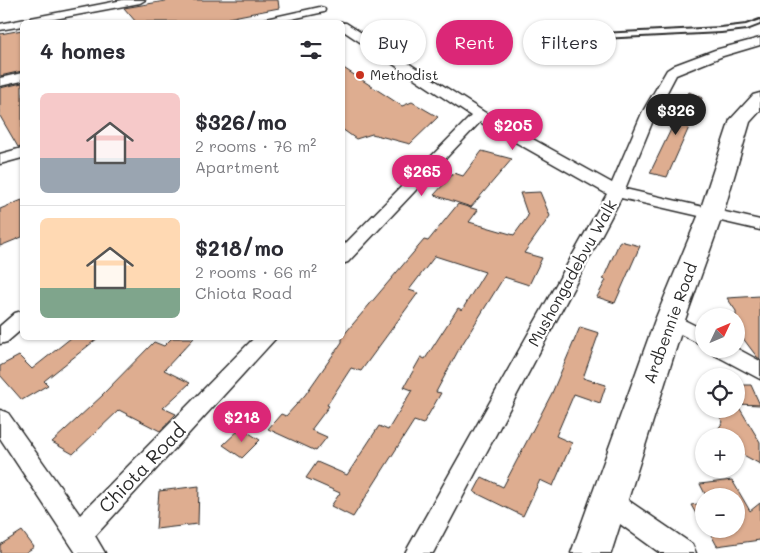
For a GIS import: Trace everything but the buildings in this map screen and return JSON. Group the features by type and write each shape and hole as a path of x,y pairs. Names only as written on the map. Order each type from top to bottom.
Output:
{"main road":[{"name":"Ardbennie Road","path":"591,553 670,320 711,214 740,120 760,99"}],"street":[{"path":"38,20 140,0"},
{"path":"304,0 335,20"},
{"path":"274,20 320,10"},
{"path":"0,27 20,24"},
{"path":"345,27 479,115 616,192 760,225"},
{"name":"Mushongadebvu Walk","path":"419,553 616,192 649,113 674,70 760,40"},
{"path":"0,82 20,77"},
{"path":"345,255 479,115"},
{"path":"0,159 20,154"},
{"path":"0,337 20,320"},
{"path":"670,320 695,334"},
{"name":"Chiota Road","path":"85,543 264,340"},
{"path":"736,358 760,371"},
{"path":"0,419 85,543"},
{"path":"608,500 682,553"}],"lane":[{"path":"616,35 721,30 747,27 760,22"}],"place":[{"name":"Methodist","path":"360,75"}]}
